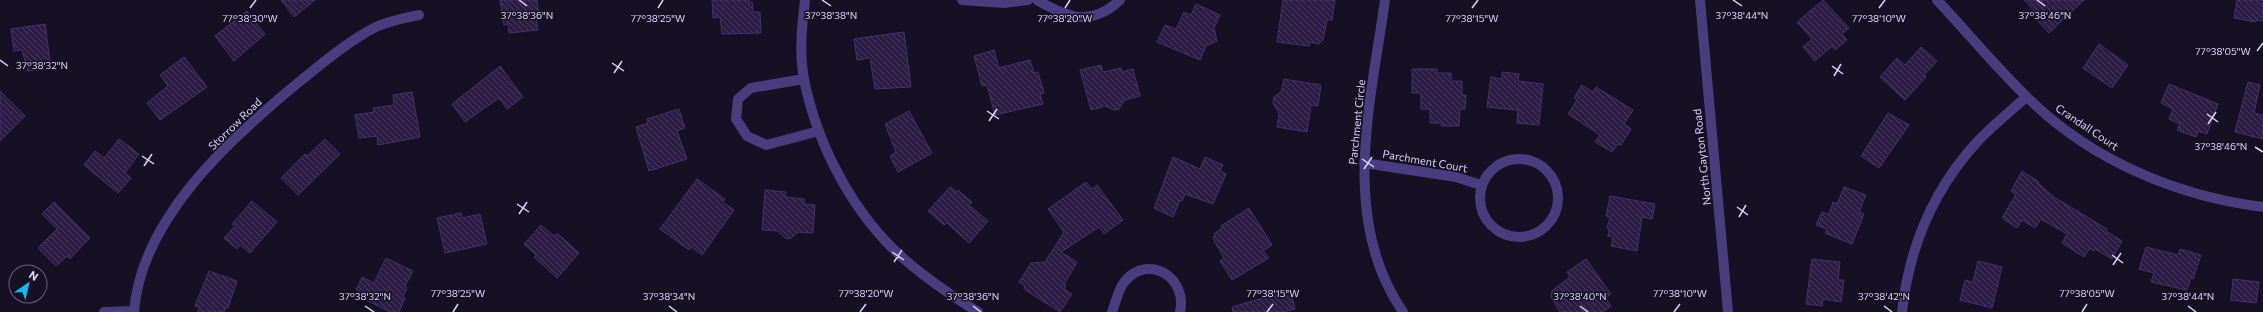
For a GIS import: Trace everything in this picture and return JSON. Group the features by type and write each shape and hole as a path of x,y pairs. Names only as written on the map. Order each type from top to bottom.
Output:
{"street":[{"path":"805,0 802,56 804,79 820,131 838,173 853,198 887,242 904,259 934,283 977,312"},
{"path":"962,0 1004,3 1028,0"},
{"path":"1037,0 1057,12 1082,18 1102,14 1120,0"},
{"name":"Parchment Circle","path":"1385,0 1364,163 1365,208 1373,246 1394,298 1403,312"},
{"name":"North Gayton Road","path":"1700,0 1728,312"},
{"name":"Crandall Court","path":"1938,0 2026,96 2054,120 2092,148 2130,169 2189,192 2238,204 2263,207"},
{"name":"Storrow Road","path":"134,312 143,268 163,226 172,212 205,171 235,139 272,105 357,38 377,26 419,15"},
{"path":"804,79 751,88 738,99 736,119 747,136 766,145 820,131"},
{"path":"1902,312 1912,255 1923,224 1938,195 1955,169 1978,142 2026,96"},
{"path":"1521,158 1531,161 1548,172 1554,180 1558,200 1556,210 1551,220 1536,233 1516,237 1506,235 1489,224 1483,215 1480,205 1481,185 1492,168 1501,163 1521,158"},
{"name":"Parchment Court","path":"1364,163 1456,177 1481,185"},
{"path":"1112,312 1125,282 1139,271 1148,269 1157,270 1173,279 1181,295 1180,312"},
{"path":"104,312 134,312"}],"building":[{"path":"281,0 315,0 294,17"},
{"path":"500,0 537,0 539,17 536,18 538,30 509,33 508,24 504,25"},
{"path":"712,0 749,0 749,2 752,2 753,12 760,12 761,33 722,34 720,17 713,18"},
{"path":"1283,0 1335,0 1332,20 1327,20 1323,40 1319,44 1310,42 1309,46 1277,42"},
{"path":"1823,0 1849,28 1842,34 1847,40 1835,50 1832,46 1815,61 1803,47 1812,39 1797,22"},
{"path":"2024,0 2084,0 2049,33 2035,18 2038,15"},
{"path":"2237,0 2263,0 2263,21 2256,20 2256,22 2234,18"},
{"path":"1196,4 1220,15 1214,28 1217,41 1206,46 1200,60 1157,42 1165,25 1176,29 1184,12 1191,15"},
{"path":"247,11 265,34 234,61 215,36"},
{"path":"45,24 51,68 28,71 22,50 14,51 11,29"},
{"path":"904,32 911,87 875,89 870,58 857,60 854,39"},
{"path":"2099,44 2128,65 2112,88 2083,68"},
{"path":"1921,47 1937,61 1924,75 1926,77 1905,100 1880,77 1897,58 1905,65"},
{"path":"994,50 999,68 1030,60 1034,73 1038,72 1044,93 1040,94 1043,104 995,115 987,85 982,86 974,56"},
{"path":"184,57 207,87 160,120 147,103 168,86 160,75"},
{"path":"1101,65 1103,72 1121,68 1122,72 1133,69 1140,96 1125,100 1119,109 1114,110 1105,106 1091,110 1080,70"},
{"path":"500,66 523,97 507,109 499,98 465,122 452,104"},
{"path":"1412,69 1437,69 1437,73 1451,73 1451,81 1462,81 1462,95 1466,95 1465,109 1460,109 1459,126 1441,126 1441,123 1430,123 1430,109 1421,109 1421,93 1412,93"},
{"path":"1502,72 1519,74 1518,81 1543,84 1539,125 1517,123 1518,110 1487,107 1491,77 1502,79"},
{"path":"1284,79 1321,85 1318,106 1311,105 1307,132 1277,127 1279,113 1273,103 1274,97 1281,92"},
{"path":"2248,82 2260,85 2254,113 2263,115 2263,139 2235,132"},
{"path":"2169,84 2218,104 2207,134 2198,131 2196,137 2177,130 2180,124 2169,119 2173,109 2161,103"},
{"path":"1582,85 1593,92 1596,87 1633,110 1624,124 1631,129 1621,145 1618,144 1612,152 1595,142 1600,135 1568,114 1577,100 1574,98"},
{"path":"0,91 25,116 0,141"},
{"path":"412,92 420,137 378,145 377,136 359,138 355,115 374,112 373,108 394,105 393,95"},
{"path":"679,109 685,128 677,131 687,159 649,171 636,127 648,123 647,119"},
{"path":"909,111 932,153 898,172 890,156 896,152 885,124"},
{"path":"1888,113 1909,125 1879,168 1861,156"},
{"path":"119,139 139,154 125,173 131,178 118,193 84,165 95,151 104,158"},
{"path":"325,139 340,154 298,195 281,178 305,154 307,156"},
{"path":"1173,157 1200,169 1205,157 1223,165 1220,171 1226,174 1213,204 1185,194 1182,201 1180,200 1173,217 1154,208"},
{"path":"2022,171 2039,182 2038,183 2054,197 2107,229 2106,231 2122,241 2112,259 2095,249 2094,251 2090,248 2084,257 2062,243 2067,234 2041,219 2035,228 2022,220 2017,228 2002,218 2016,194 2011,191"},
{"path":"697,179 725,199 723,202 734,210 702,255 691,247 689,250 660,229"},
{"path":"1086,182 1092,189 1097,185 1123,220 1104,234 1099,227 1061,252 1077,262 1064,285 1066,286 1064,289 1072,294 1060,312 1024,289 1025,286 1019,282 1031,263 1045,262 1064,232 1048,209"},
{"path":"950,187 957,192 958,190 972,202 969,205 988,221 969,243 947,223 944,225 928,211"},
{"path":"1844,187 1866,195 1859,212 1864,214 1852,244 1825,233 1827,229 1816,225 1822,212 1829,214 1833,202 1837,204"},
{"path":"765,190 786,192 785,197 804,199 804,204 815,205 813,233 798,232 790,239 785,238 778,231 762,230"},
{"path":"1610,196 1655,204 1652,219 1642,217 1637,251 1611,246 1613,237 1608,236 1609,228 1607,228 1610,217 1606,216"},
{"path":"252,201 277,222 250,253 240,245 237,249 224,238 235,226 232,224"},
{"path":"54,202 90,238 70,259 67,256 56,266 38,248 57,229 42,214"},
{"path":"1249,208 1272,245 1263,251 1269,258 1232,280 1220,261 1224,258 1213,239 1215,233 1222,228 1221,226"},
{"path":"461,213 462,218 480,214 487,244 445,253 437,218"},
{"path":"541,225 554,236 557,233 579,253 557,278 534,257 536,255 524,244"},
{"path":"2146,247 2178,255 2180,249 2201,255 2193,279 2191,278 2187,290 2151,282 2154,273 2139,269"},
{"path":"386,258 413,271 405,286 407,288 403,297 405,298 399,312 390,312 366,300 368,296 356,290 362,277 374,283"},
{"path":"1586,259 1611,294 1606,298 1611,306 1603,312 1560,312 1551,297 1552,291 1570,277 1567,272"},
{"path":"1812,259 1840,262 1838,280 1844,280 1841,302 1823,299 1822,306 1806,304"},
{"path":"1978,261 2002,267 1992,308 1960,300 1965,280 1973,282"},
{"path":"209,271 237,281 228,308 226,307 224,312 198,312 199,307 195,306"},
{"path":"2233,279 2259,282 2256,303 2231,300"},
{"path":"1290,290 1295,309 1284,312 1233,312 1232,307"}]}
